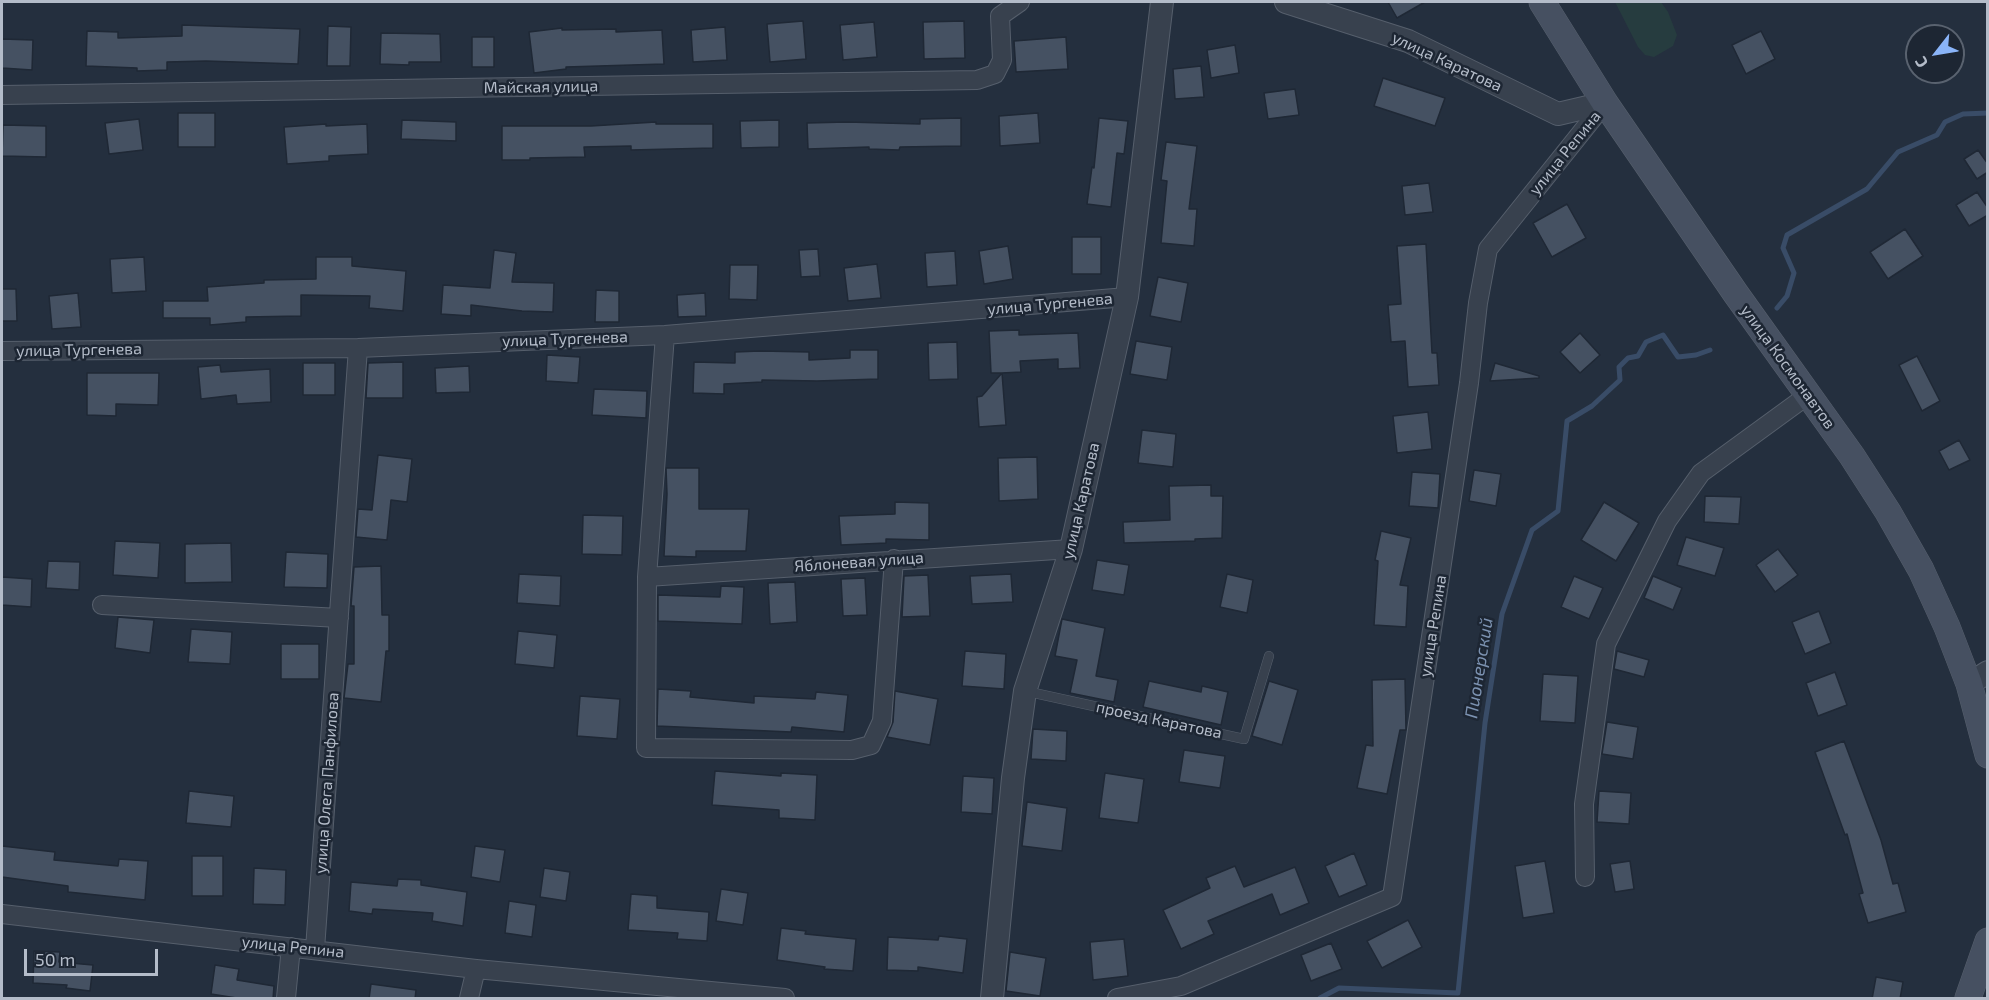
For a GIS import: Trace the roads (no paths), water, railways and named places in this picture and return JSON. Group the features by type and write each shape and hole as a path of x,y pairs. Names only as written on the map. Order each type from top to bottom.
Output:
{"main road":[{"name":"улица Космонавтов","path":"1542,2 1605,103 1736,294 1852,456 1921,570 1947,627 1978,678 1988,755"},
{"path":"1968,999 1988,941"}],"street":[{"name":"Майская улица","path":"2,95 977,80 995,74 1002,60 1000,16 1020,2"},
{"name":"улица Каратова","path":"992,999 1013,778 1026,691 1071,549 1127,297 1162,2"},
{"name":"улица Каратова","path":"1286,2 1408,41 1558,114 1605,103"},
{"name":"улица Репина","path":"1117,999 1181,986 1392,897 1468,395 1478,303 1488,249 1605,103"},
{"name":"улица Тургенева","path":"2,351 358,348 665,335 1127,297"},
{"path":"665,335 647,577 646,748 852,750 871,745 882,721 894,560"},
{"name":"улица Олега Панфилова","path":"315,949 358,348"},
{"path":"1585,877 1584,804 1606,644 1667,521 1701,473 1808,395"},
{"name":"Яблоневая улица","path":"647,577 1071,549"},
{"path":"102,605 339,618"},
{"name":"улица Репина","path":"2,914 476,969 628,992 785,999"},
{"path":"286,999 291,947"},
{"path":"469,999 476,969"}],"lane":[{"name":"проезд Каратова","path":"1026,691 1244,739 1269,656"}],"waterway":[{"name":"Пионерский","path":"1777,308 1787,296 1794,273 1783,248 1787,235 1867,189 1898,152 1937,135 1945,122 1963,114 1988,113"},
{"name":"Пионерский","path":"1320,998 1339,988 1458,993 1485,723 1502,614 1532,530 1558,511 1567,421 1592,406 1620,380 1619,367 1628,358 1638,356 1646,342 1663,335 1678,357 1696,355 1710,350"}]}
